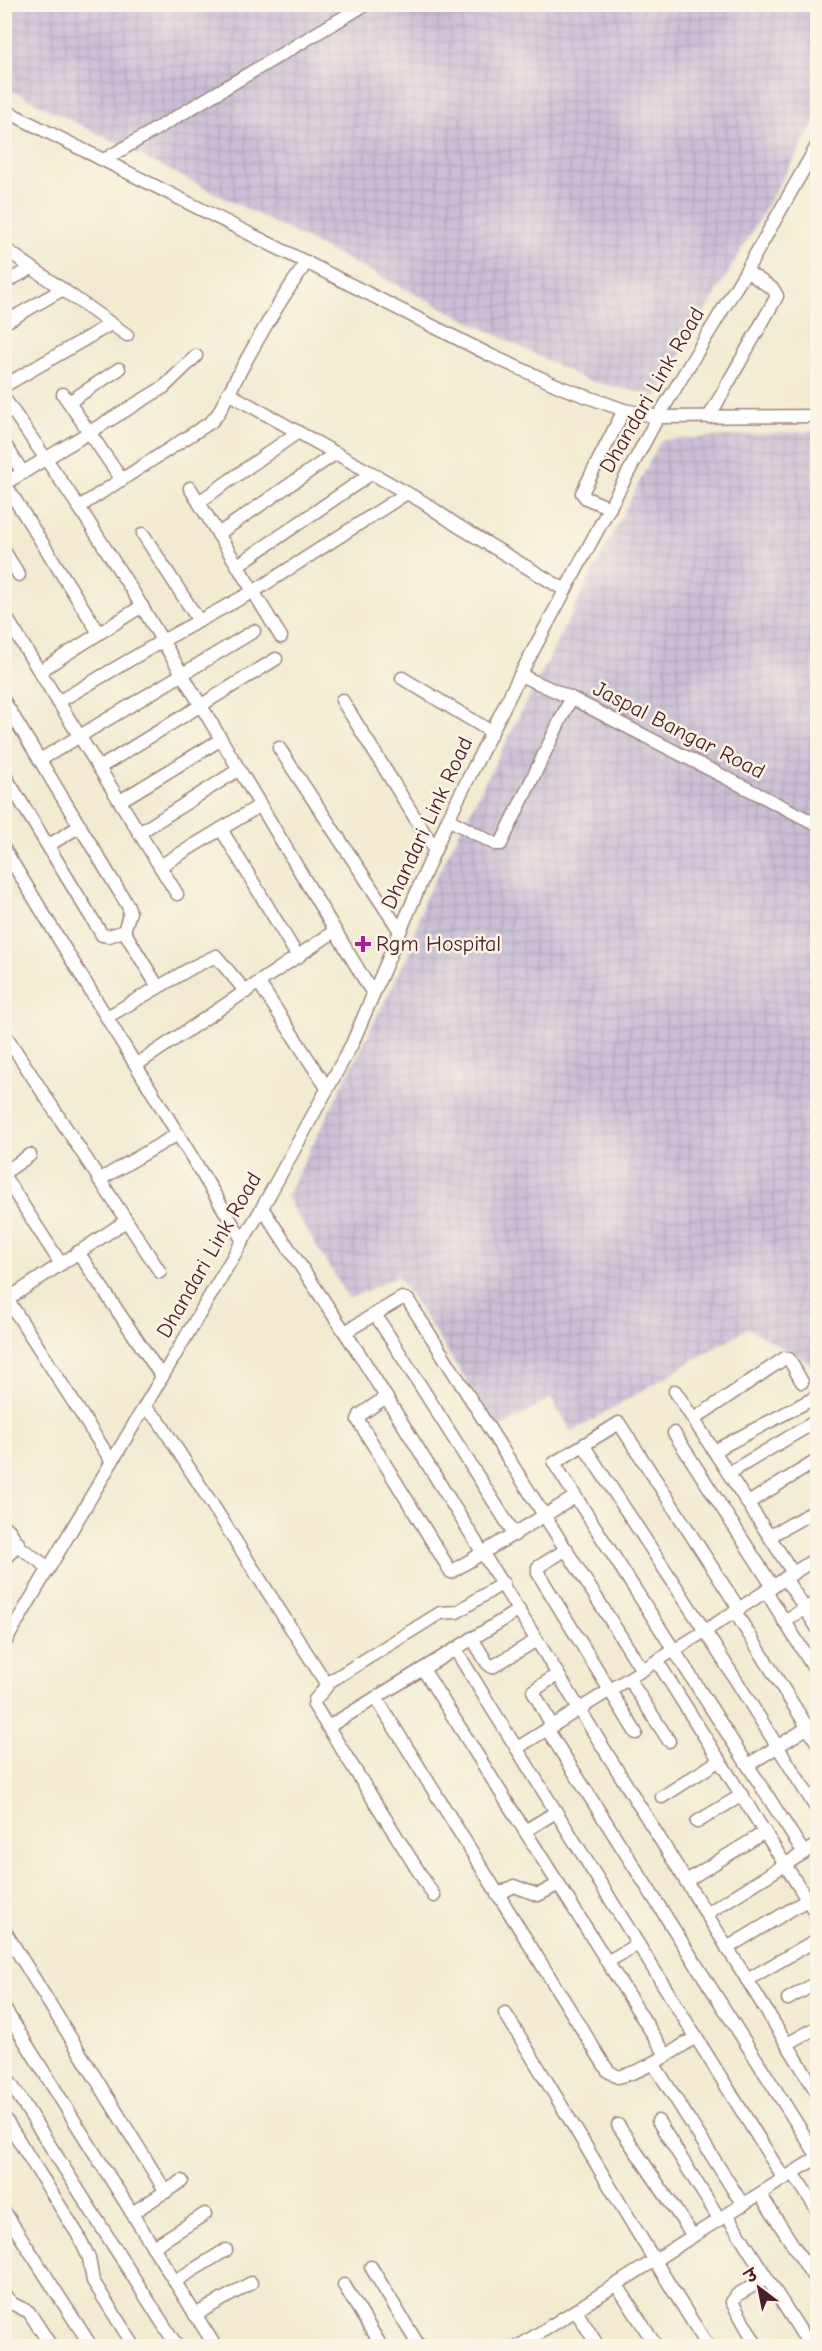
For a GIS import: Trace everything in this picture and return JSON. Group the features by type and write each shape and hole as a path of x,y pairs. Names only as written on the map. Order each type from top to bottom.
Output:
{"street":[{"path":"104,160 366,4"},
{"path":"4,110 492,356 563,388 624,410 658,417 818,416"},
{"name":"Dhandari Link Road","path":"4,1644 243,1241 352,1044 448,819 520,675 658,417 746,271 818,144"},
{"path":"4,248 127,335"},
{"path":"80,507 211,422 218,414 275,307 307,262"},
{"path":"4,283 32,267"},
{"path":"709,417 777,296 773,289 746,271"},
{"path":"4,323 63,290"},
{"path":"4,386 111,324"},
{"path":"99,633 5,484 164,387 196,356"},
{"path":"119,369 66,398 122,480"},
{"path":"228,393 407,493 566,590"},
{"path":"4,398 80,507 142,606 373,994"},
{"path":"610,508 586,498 582,493 624,410"},
{"path":"199,502 298,432"},
{"path":"4,443 23,473"},
{"path":"218,534 336,453"},
{"path":"237,565 372,473"},
{"path":"190,488 281,637"},
{"path":"58,702 162,641 254,591 407,493"},
{"path":"143,534 199,621"},
{"path":"4,551 19,575"},
{"path":"40,671 142,606"},
{"path":"4,614 177,894"},
{"path":"40,760 254,631"},
{"path":"99,768 276,659"},
{"name":"Jaspal Bangar Road","path":"520,675 571,698 818,825"},
{"path":"402,678 492,732"},
{"path":"448,819 495,844 501,844 571,698"},
{"path":"342,700 435,850"},
{"path":"4,701 128,906 130,912 124,932 158,987"},
{"path":"120,801 220,740"},
{"path":"279,748 400,931"},
{"path":"139,833 238,770"},
{"path":"4,774 50,845 102,935 109,936 124,932"},
{"path":"160,866 259,806"},
{"path":"50,845 80,826"},
{"path":"221,829 298,957"},
{"path":"4,849 243,1241"},
{"path":"136,1065 335,931"},
{"path":"107,1017 216,956 246,992"},
{"path":"259,984 327,1088"},
{"path":"4,1033 159,1272"},
{"path":"99,1180 178,1134"},
{"path":"30,1155 4,1175 61,1264"},
{"path":"262,1208 345,1332 503,1583 818,2094"},
{"path":"112,1462 6,1297 126,1221"},
{"path":"78,1252 162,1377"},
{"path":"345,1332 402,1298 408,1300 642,1670"},
{"path":"375,1314 515,1535"},
{"path":"694,1419 785,1358 789,1359 802,1382"},
{"path":"675,1391 770,1536 805,1608 818,1629"},
{"path":"714,1451 818,1396"},
{"path":"386,1397 360,1415 357,1420 451,1572 575,1497"},
{"path":"145,1407 159,1420 326,1684"},
{"path":"729,1473 818,1420"},
{"path":"804,1853 554,1463 619,1423 812,1724 818,1744"},
{"path":"674,1433 770,1589 784,1621 818,1675"},
{"path":"584,1446 705,1631 818,1811"},
{"path":"748,1503 818,1460"},
{"path":"770,1536 818,1509"},
{"path":"4,1527 18,1543 49,1568"},
{"path":"4,1560 18,1543"},
{"path":"567,1550 537,1569 636,1733"},
{"path":"517,1748 705,1631 818,1557"},
{"path":"434,1896 314,1702 326,1688 326,1684 440,1613 457,1612 503,1583"},
{"path":"784,1621 818,1601"},
{"path":"328,1727 519,1610"},
{"path":"472,1638 487,1663 492,1667 537,1640"},
{"path":"454,1649 696,2037 788,2176 818,2211"},
{"path":"657,1661 818,1917"},
{"path":"423,1669 666,2055"},
{"path":"523,2345 818,2157 550,1728 533,1691 558,1674"},
{"path":"629,1679 669,1741"},
{"path":"376,1698 608,2071 618,2077 628,2075 696,2037"},
{"path":"748,1765 812,1724"},
{"path":"662,1797 720,1760"},
{"path":"697,1822 741,1795"},
{"path":"525,1831 556,1812"},
{"path":"686,1881 765,1833"},
{"path":"706,1914 818,1844"},
{"path":"497,1895 514,1886 538,1895 559,1884"},
{"path":"727,1948 807,1900"},
{"path":"4,1930 166,2192"},
{"path":"747,1980 818,1939"},
{"path":"607,1962 638,1944"},
{"path":"788,1999 818,1982"},
{"path":"4,2008 215,2346"},
{"path":"505,2013 586,2144 654,2261 708,2346"},
{"path":"787,2044 818,2027"},
{"path":"653,2063 743,2205"},
{"path":"4,2073 177,2346"},
{"path":"4,2117 78,2235 89,2258 93,2281 134,2346"},
{"path":"658,2121 810,2346"},
{"path":"618,2125 693,2236"},
{"path":"132,2213 182,2181"},
{"path":"760,2194 818,2284"},
{"path":"4,2211 91,2346"},
{"path":"153,2247 205,2214"},
{"path":"175,2282 226,2250"},
{"path":"371,2267 419,2346"},
{"path":"758,2346 732,2302 737,2295 766,2278"},
{"path":"195,2315 251,2283"},
{"path":"344,2285 381,2346"},
{"path":"617,2285 656,2346"},
{"path":"4,2295 13,2304 29,2312 51,2346"},
{"path":"576,2311 598,2346"},
{"path":"4,2342 8,2346"}],"shaded area":[{"path":"4,5 817,5 817,119 657,396 586,380 5,87"},
{"path":"817,431 817,1367 748,1328 572,1432 551,1398 498,1429 398,1276 349,1299 286,1197 409,953 423,903 661,440"}],"place":[{"name":"Rgm Hospital","path":"363,944"}]}
